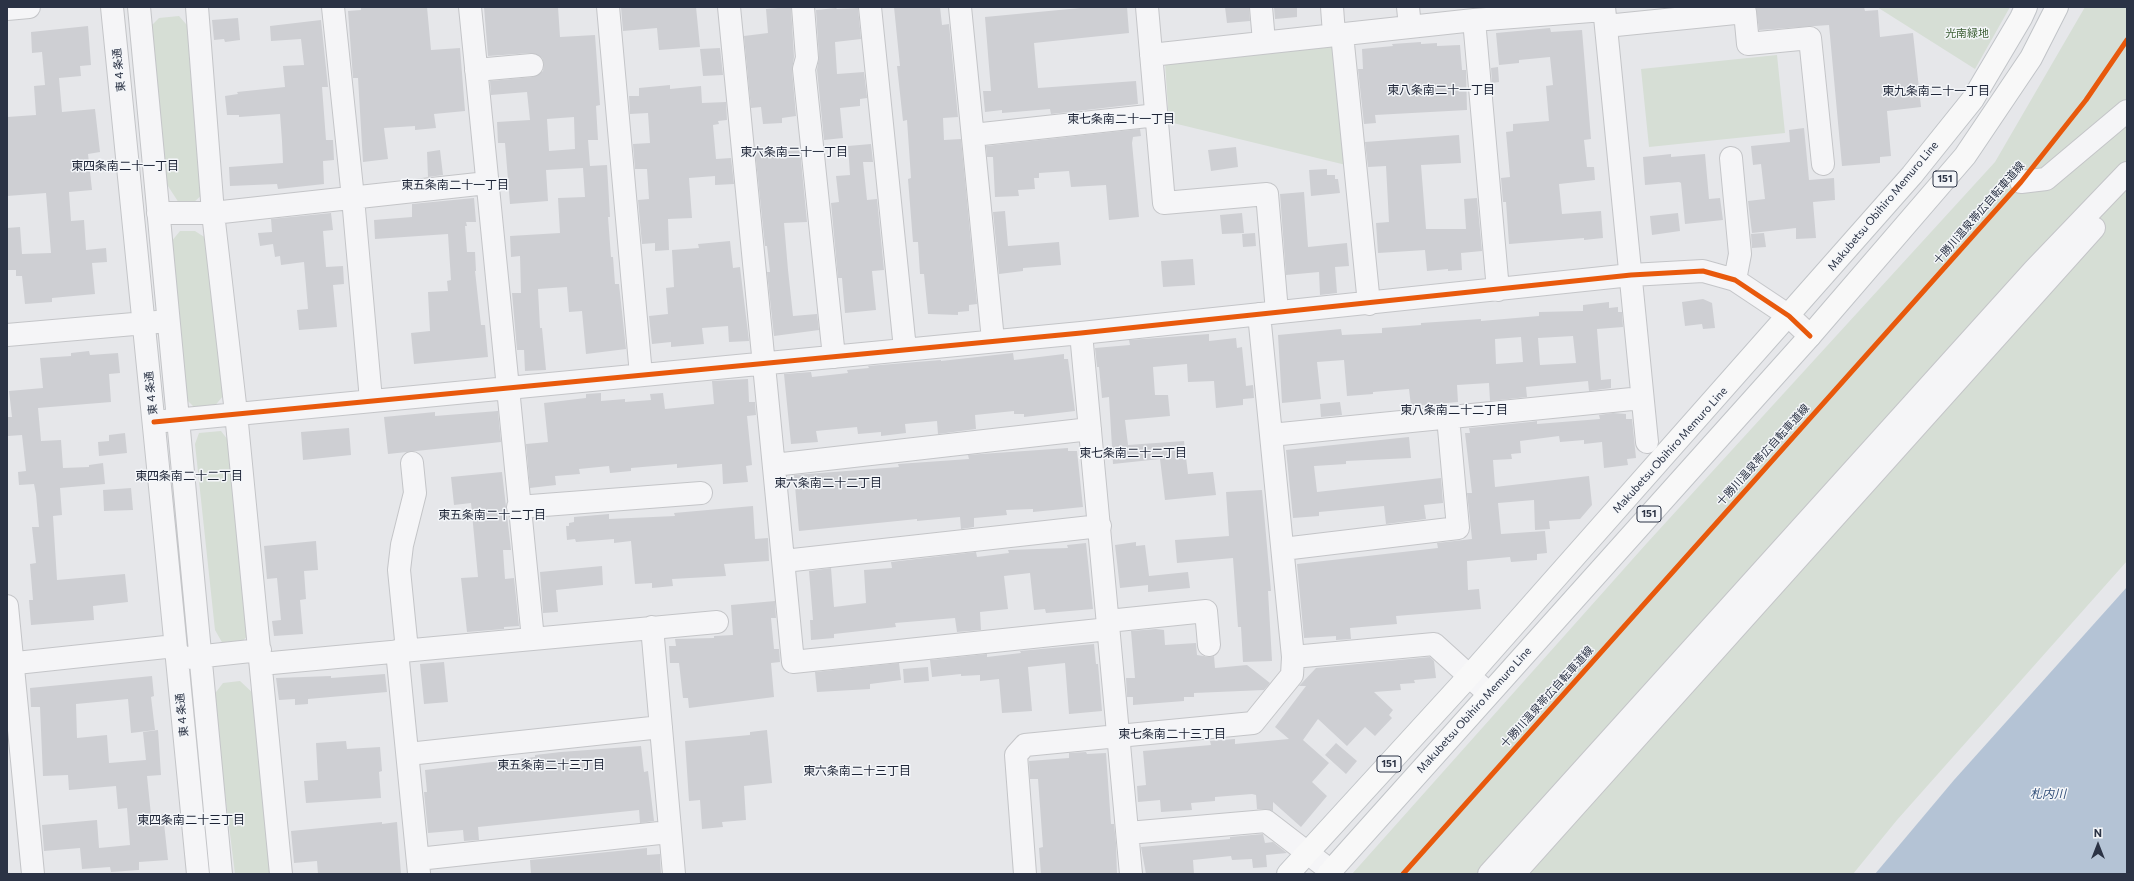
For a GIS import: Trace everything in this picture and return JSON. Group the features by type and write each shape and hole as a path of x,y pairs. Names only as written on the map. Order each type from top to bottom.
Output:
{"main road":[{"name":"Makubetsu Obihiro Memuro Line","path":"1288,874 1470,675 1789,316 1912,175 1972,99 2021,18 2026,7"},
{"name":"Makubetsu Obihiro Memuro Line","path":"1329,872 1488,693 1810,336 1964,156 2031,58 2057,7"}],"street":[{"path":"7,9 29,7"},
{"name":"東４条通","path":"112,7 134,214 143,323 198,874"},
{"path":"140,7 158,213 221,874"},
{"path":"197,7 213,213 236,413 281,874"},
{"path":"333,7 353,198 371,400"},
{"path":"470,7 506,388 533,639"},
{"path":"608,7 641,375"},
{"path":"729,7 762,363 784,561 793,662 1109,625 1206,611 1209,645"},
{"path":"803,7 807,58 804,69 834,357"},
{"path":"870,7 905,348"},
{"path":"960,7 994,340"},
{"path":"1025,874 1016,755 1025,745 1253,723 1292,675 1293,657 1271,435 1267,194 1164,203 1147,7"},
{"path":"1261,7 1264,42"},
{"path":"1332,7 1338,34 1369,304"},
{"path":"1151,55 1338,34 1409,17 1474,20 1605,14 1745,12 1748,44 1810,38 1823,164"},
{"path":"1605,14 1647,442"},
{"path":"1474,20 1498,290"},
{"path":"476,70 532,65"},
{"path":"2021,182 2046,179 2127,111"},
{"path":"973,135 1157,115"},
{"path":"1731,158 1740,254 1735,280"},
{"path":"1489,874 2034,270 2127,173"},
{"path":"158,213 213,213 487,183"},
{"path":"1514,874 2127,192"},
{"path":"154,422 371,400 834,357 905,348 1081,333 1369,304 1631,275 1703,271 1735,280 1789,316 1810,336"},
{"path":"7,335 169,320"},
{"path":"1081,333 1131,874"},
{"path":"1271,435 1642,398"},
{"path":"1283,550 1458,528 1448,417"},
{"path":"774,465 1090,429"},
{"path":"412,463 415,493 402,545 399,570 408,754 419,867 669,832"},
{"path":"518,507 701,493"},
{"path":"784,561 1100,526"},
{"path":"7,606 10,663 33,874"},
{"path":"10,663 176,652 200,656 260,657 402,650 717,622"},
{"path":"652,627 669,832 674,874"},
{"path":"1293,657 1434,644 1470,675 1488,693"},
{"path":"408,754 661,727"},
{"path":"1128,833 1266,821 1329,872"}],"green space":[{"name":"光南緑地","path":"1877,7 2010,7 1975,69"},
{"path":"2085,7 2127,7 2127,561 1897,820 1853,874 1352,874 1647,543 1995,162"},
{"path":"179,16 193,32 204,193 193,203 179,203 166,183 152,25 159,18"},
{"path":"1333,46 1346,165 1169,122 1165,63"},
{"path":"1777,55 1785,133 1649,147 1641,69"},
{"path":"180,231 195,231 209,240 223,396 213,408 197,410 185,398 171,242"},
{"path":"221,431 231,444 249,635 241,642 223,644 215,630 195,444 199,433"},
{"path":"240,681 255,695 272,874 235,874 213,696 223,683"}],"water":[{"name":"札内川","path":"2127,587 2127,874 1875,874 1954,780"}],"building":[{"path":"361,7 427,7 431,50 460,48 465,111 434,114 436,128 415,130 415,126 384,128 388,159 363,162 358,78 353,78 348,11 361,10"},
{"path":"484,7 558,7 560,37 595,35 600,105 596,106 598,140 588,140 590,166 607,165 610,217 608,217 611,257 613,257 615,284 619,284 626,349 586,354 582,311 569,312 567,287 538,289 540,328 542,328 546,370 525,371 524,350 517,350 512,293 521,293 520,256 511,257 510,236 560,233 558,198 585,197 583,168 546,170 548,201 510,204 505,143 498,143 497,122 530,120 527,92 491,95 490,81 533,77 543,71 544,64 542,58 531,53 488,56","holes":["574,117 575,149 549,151 547,119"]},
{"path":"621,7 696,7 700,47 659,50 657,28 623,31"},
{"path":"791,7 794,57 792,70 796,116 782,118 782,123 763,124 761,107 751,108 744,36 768,33 766,9"},
{"path":"894,7 940,7 942,25 949,24 958,117 943,118 944,140 961,139 977,304 969,305 969,311 958,312 958,315 928,314 924,274 920,274 918,242 913,242 908,179 911,178 907,120 903,121 897,66 900,66"},
{"path":"1091,7 1127,7 1129,33 1034,43 1038,88 1136,81 1138,104 1051,114 1050,109 1002,113 1002,110 985,112 983,91 991,91 985,17"},
{"path":"1225,7 1249,7 1250,21 1227,23"},
{"path":"1274,7 1297,7 1297,17 1275,19"},
{"path":"1756,7 1864,7 1865,11 1878,10 1880,37 1913,33 1921,107 1887,111 1891,156 1880,157 1880,163 1842,166 1829,25 1759,30"},
{"path":"858,8 861,39 835,42 837,74 864,72 867,98 860,99 860,106 840,108 843,138 824,140 817,70 819,57 816,10"},
{"path":"238,18 240,40 225,42 224,39 214,40 212,20"},
{"path":"321,20 328,87 322,87 326,140 333,140 334,160 323,161 324,184 278,189 277,184 230,186 229,167 283,163 282,141 280,114 239,117 239,115 227,115 225,96 238,94 237,92 285,87 283,66 304,65 301,39 271,41 270,26"},
{"path":"88,26 91,65 80,66 81,76 59,78 62,112 95,109 100,152 88,154 92,190 69,192 71,221 84,220 86,250 106,248 107,262 92,263 95,294 52,298 52,302 25,304 22,276 16,276 16,270 7,270 7,228 20,227 22,254 51,253 46,193 7,196 7,117 36,115 34,86 45,85 42,52 32,53 31,32"},
{"path":"1550,28 1551,32 1582,30 1591,139 1584,140 1587,167 1594,167 1595,180 1559,184 1562,214 1601,211 1603,238 1584,240 1584,238 1509,244 1506,202 1503,202 1501,178 1510,177 1506,132 1513,131 1513,124 1549,121 1546,86 1553,85 1550,57 1519,60 1519,63 1499,65 1496,33"},
{"path":"1421,42 1421,44 1437,43 1437,46 1460,45 1462,70 1466,70 1467,110 1375,115 1376,123 1364,124 1358,69 1363,69 1362,49 1393,46 1392,44"},
{"path":"720,48 723,75 703,76 700,49"},
{"path":"1498,67 1499,82 1492,83 1491,68"},
{"path":"670,85 670,89 701,86 702,103 726,102 727,120 718,121 719,124 713,125 716,159 731,158 734,184 715,185 715,176 689,178 692,218 668,219 669,250 655,251 655,243 642,244 638,200 649,199 647,169 635,169 633,144 650,143 648,113 630,114 629,96 639,96 639,88"},
{"path":"1804,128 1809,180 1834,178 1835,200 1813,202 1816,238 1796,239 1796,228 1752,233 1748,201 1765,199 1761,164 1753,165 1751,146 1790,142 1789,130"},
{"path":"1140,129 1141,136 1133,137 1132,143 1139,217 1109,220 1106,185 1071,187 1069,171 1039,173 1039,178 1034,178 1035,189 1018,190 1019,196 995,197 993,157 987,157 986,146"},
{"path":"1459,135 1461,163 1421,165 1426,229 1466,229 1464,199 1477,198 1482,251 1461,253 1462,270 1448,271 1448,269 1427,271 1425,250 1378,253 1376,223 1389,222 1386,166 1368,167 1365,142"},
{"path":"871,144 873,162 863,162 867,200 877,199 884,270 872,271 876,310 845,313 842,278 838,278 831,203 839,202 836,176 850,175 848,146"},
{"path":"1236,147 1238,167 1211,171 1208,150"},
{"path":"766,149 766,153 800,150 807,222 784,223 788,270 793,316 817,314 819,330 774,336 767,272 770,272 767,246 765,246 755,150"},
{"path":"440,150 443,175 428,177 427,152"},
{"path":"1671,154 1671,157 1705,154 1709,199 1720,198 1723,220 1685,224 1681,183 1645,185 1643,157"},
{"path":"1327,169 1327,175 1335,175 1335,179 1338,179 1340,193 1311,196 1309,170"},
{"path":"1304,192 1308,247 1347,243 1349,266 1335,267 1337,293 1320,295 1319,272 1286,275 1280,194"},
{"path":"474,198 476,222 466,222 467,226 465,226 467,252 475,252 475,271 481,325 485,325 488,357 414,364 411,333 430,331 428,292 448,291 447,281 451,280 448,234 375,239 374,220 412,217 412,204"},
{"path":"1005,211 1008,246 1059,242 1061,265 1023,268 1023,271 999,274 993,212"},
{"path":"331,213 333,230 323,231 326,267 343,266 344,284 333,285 337,327 299,330 297,310 308,309 304,262 281,265 280,256 275,257 273,244 260,246 258,233 272,232 271,219"},
{"path":"1242,213 1244,233 1222,234 1220,215"},
{"path":"1678,213 1680,231 1652,235 1650,216"},
{"path":"1255,233 1256,246 1243,247 1242,234"},
{"path":"1764,233 1766,247 1752,248 1751,234"},
{"path":"730,241 733,268 740,267 749,341 729,342 728,326 702,328 704,344 671,347 671,342 652,344 649,316 668,314 666,288 674,287 672,250 699,248 698,244"},
{"path":"1193,259 1195,285 1163,287 1161,261"},
{"path":"1703,299 1712,303 1715,328 1703,329 1702,324 1685,326 1682,302"},
{"path":"1609,302 1609,308 1618,307 1618,312 1622,312 1623,327 1597,329 1601,380 1611,379 1611,388 1589,391 1588,381 1526,387 1527,397 1490,401 1489,383 1457,385 1458,402 1411,406 1409,389 1347,396 1344,360 1317,362 1321,399 1282,403 1278,335 1341,329 1342,335 1382,333 1382,328 1421,325 1421,323 1481,319 1481,321 1539,316 1539,312 1583,311 1583,305","holes":["1573,336 1576,363 1540,365 1538,338","1521,337 1523,362 1496,364 1495,339"]},
{"path":"1209,334 1209,341 1236,338 1237,348 1242,347 1246,386 1253,385 1254,398 1243,399 1243,405 1216,408 1214,381 1188,382 1187,364 1153,367 1155,395 1168,395 1170,416 1125,420 1128,445 1184,441 1188,474 1213,472 1216,495 1165,500 1160,459 1113,464 1109,397 1102,398 1099,367 1097,367 1095,348 1130,345 1129,340"},
{"path":"89,351 90,355 118,353 120,373 109,374 111,402 38,408 41,441 61,440 63,468 89,467 89,465 103,463 105,484 60,488 62,515 53,516 57,580 125,574 128,602 93,606 94,620 31,625 29,600 33,600 30,564 36,563 32,527 39,527 36,494 34,484 19,485 18,472 26,471 22,435 8,436 7,417 12,417 9,391 43,388 40,358 71,356 71,353"},
{"path":"1013,353 1014,360 1064,354 1064,359 1068,359 1075,411 1024,417 1024,414 1014,414 1014,411 975,415 976,429 938,434 937,421 905,424 906,433 881,436 881,432 858,434 857,427 816,431 818,442 791,444 784,374 811,372 812,377 848,373 847,370 869,368 868,366 941,361"},
{"path":"748,379 749,402 755,402 756,415 747,416 752,465 746,466 748,482 723,484 722,464 677,468 677,464 631,468 631,471 610,473 609,466 579,469 580,474 555,476 556,485 530,488 526,444 548,442 544,403 586,398 586,394 601,393 601,401 625,399 625,402 651,400 650,394 663,393 665,409 714,404 712,381"},
{"path":"1340,402 1342,415 1321,417 1320,404"},
{"path":"498,411 501,442 388,454 384,417 435,412 435,416"},
{"path":"1613,413 1626,414 1626,419 1632,419 1636,458 1627,459 1628,465 1604,468 1602,442 1584,444 1584,440 1560,442 1559,436 1520,441 1521,453 1511,454 1512,459 1493,460 1495,487 1589,476 1592,505 1580,519 1549,521 1550,529 1535,530 1534,500 1498,503 1501,534 1545,531 1547,553 1537,554 1537,560 1511,562 1510,557 1467,561 1468,590 1479,589 1481,609 1396,616 1397,624 1350,628 1351,639 1336,640 1336,636 1304,638 1297,564 1438,548 1437,543 1472,539 1467,493 1472,493 1465,433 1470,433 1469,428 1537,421 1537,424 1600,419 1599,415"},
{"path":"349,428 351,455 303,460 301,432"},
{"path":"125,433 127,453 99,456 98,442 109,441 109,435"},
{"path":"1409,437 1411,458 1346,461 1346,464 1314,466 1317,492 1441,478 1443,503 1424,505 1426,519 1386,524 1384,506 1319,512 1319,516 1293,518 1286,450"},
{"path":"1068,448 1068,451 1077,451 1083,507 1033,512 1033,509 1006,510 1007,515 974,518 974,527 961,529 960,517 917,521 917,519 799,531 794,475 899,467 898,464 969,459 968,455"},
{"path":"502,472 511,550 503,550 505,579 514,578 519,626 504,627 504,629 467,632 461,578 478,577 471,503 454,505 451,477"},
{"path":"131,488 133,510 104,511 103,490"},
{"path":"1262,490 1271,591 1268,591 1272,661 1243,662 1241,627 1238,627 1233,558 1177,563 1175,540 1229,536 1226,492"},
{"path":"753,506 755,539 768,538 769,561 724,564 726,576 672,579 673,586 652,588 652,583 635,584 631,541 614,543 614,539 576,542 575,539 567,540 566,526 569,526 569,523 574,522 574,517 609,514 609,519 675,516 674,513"},
{"path":"316,541 318,570 304,571 306,599 300,600 303,634 274,636 272,621 281,620 277,578 267,579 264,546"},
{"path":"1136,542 1136,546 1145,545 1149,576 1188,572 1190,588 1148,592 1148,585 1120,588 1115,545"},
{"path":"1086,543 1093,609 1046,613 1045,609 1034,610 1030,573 1004,576 1008,609 980,612 981,630 957,632 955,618 895,623 896,627 834,634 834,638 811,640 810,620 813,620 809,571 831,568 834,607 866,603 864,570 892,568 891,562 976,552 977,557 1009,553 1008,550 1068,548 1067,545"},
{"path":"602,566 603,585 556,590 558,612 543,613 540,572"},
{"path":"775,601 776,618 771,618 774,649 779,649 780,662 771,663 774,697 689,708 688,698 683,698 679,663 670,663 669,646 676,646 675,639 714,638 714,636 733,635 731,605"},
{"path":"1156,629 1164,630 1165,645 1196,643 1197,655 1210,657 1214,656 1215,668 1247,665 1270,683 1264,690 1194,693 1194,697 1184,697 1184,701 1133,705 1133,697 1127,697 1126,678 1135,678 1131,631"},
{"path":"1094,644 1096,664 1098,664 1102,711 1069,714 1065,663 1028,667 1032,711 1002,713 999,679 980,681 980,675 961,676 961,674 932,677 930,660 987,654 987,657 1021,653 1020,651"},
{"path":"1430,657 1434,661 1436,678 1414,680 1415,683 1400,684 1401,690 1374,692 1393,710 1389,715 1392,718 1375,736 1365,727 1347,746 1318,719 1303,740 1329,763 1312,782 1327,796 1301,827 1273,802 1273,811 1257,809 1256,795 1252,794 1215,797 1215,801 1191,803 1192,810 1161,812 1160,800 1138,802 1137,786 1146,785 1143,751 1211,745 1210,741 1235,739 1235,744 1289,739 1275,727 1306,686 1299,686 1316,668"},
{"path":"444,662 448,702 424,704 420,664"},
{"path":"899,663 901,680 870,684 870,689 817,692 815,672"},
{"path":"928,667 929,681 904,683 903,669"},
{"path":"385,674 387,692 308,699 308,704 295,705 295,699 279,700 276,678 331,676 331,678"},
{"path":"152,676 154,696 151,697 155,730 131,733 128,699 76,704 77,738 107,735 109,763 146,760 143,732 158,730 161,775 147,776 151,815 163,814 168,860 139,862 139,870 111,872 110,867 82,869 80,848 44,851 42,825 97,820 99,848 130,845 127,808 118,809 116,786 69,790 68,775 43,776 40,707 31,707 30,688"},
{"path":"767,730 772,783 744,786 746,820 722,822 723,827 702,829 700,800 689,801 685,741 750,735 750,732"},
{"path":"346,741 347,749 380,747 382,771 379,772 381,798 306,803 304,781 318,780 316,743"},
{"path":"1336,743 1357,761 1346,774 1325,755"},
{"path":"641,746 644,772 648,771 654,821 640,823 639,810 478,827 479,840 464,841 463,830 428,833 424,792 427,792 425,770 535,757 535,755 561,752"},
{"path":"1086,752 1087,754 1106,753 1111,824 1114,824 1116,843 1117,874 1041,874 1039,848 1043,847 1038,779 1030,779 1029,761 1069,758 1069,753"},
{"path":"382,822 382,824 397,822 401,874 318,874 317,861 294,863 291,831"},
{"path":"1263,834 1265,843 1273,842 1287,853 1266,855 1267,867 1253,868 1252,859 1232,860 1231,856 1193,860 1194,874 1146,874 1141,847 1230,839 1230,837"},
{"path":"647,848 647,855 660,854 661,874 531,874 530,860"}],"cycle path":[{"name":"十勝川温泉帯広自転車道線","path":"1403,874 2021,182 2086,100 2127,40"},
{"path":"154,422 1081,333 1631,275 1703,271 1735,280 1789,316 1810,336"}],"district":[{"name":"東八条南二十一丁目","path":"1441,90"},
{"name":"東九条南二十一丁目","path":"1936,91"},
{"name":"東七条南二十一丁目","path":"1121,119"},
{"name":"東六条南二十一丁目","path":"794,152"},
{"name":"東四条南二十一丁目","path":"125,166"},
{"name":"東五条南二十一丁目","path":"455,185"},
{"name":"東八条南二十二丁目","path":"1454,410"},
{"name":"東七条南二十二丁目","path":"1133,453"},
{"name":"東四条南二十二丁目","path":"189,476"},
{"name":"東六条南二十二丁目","path":"828,483"},
{"name":"東五条南二十二丁目","path":"492,515"},
{"name":"東七条南二十三丁目","path":"1172,734"},
{"name":"東五条南二十三丁目","path":"551,765"},
{"name":"東六条南二十三丁目","path":"857,771"},
{"name":"東四条南二十三丁目","path":"191,820"}]}
